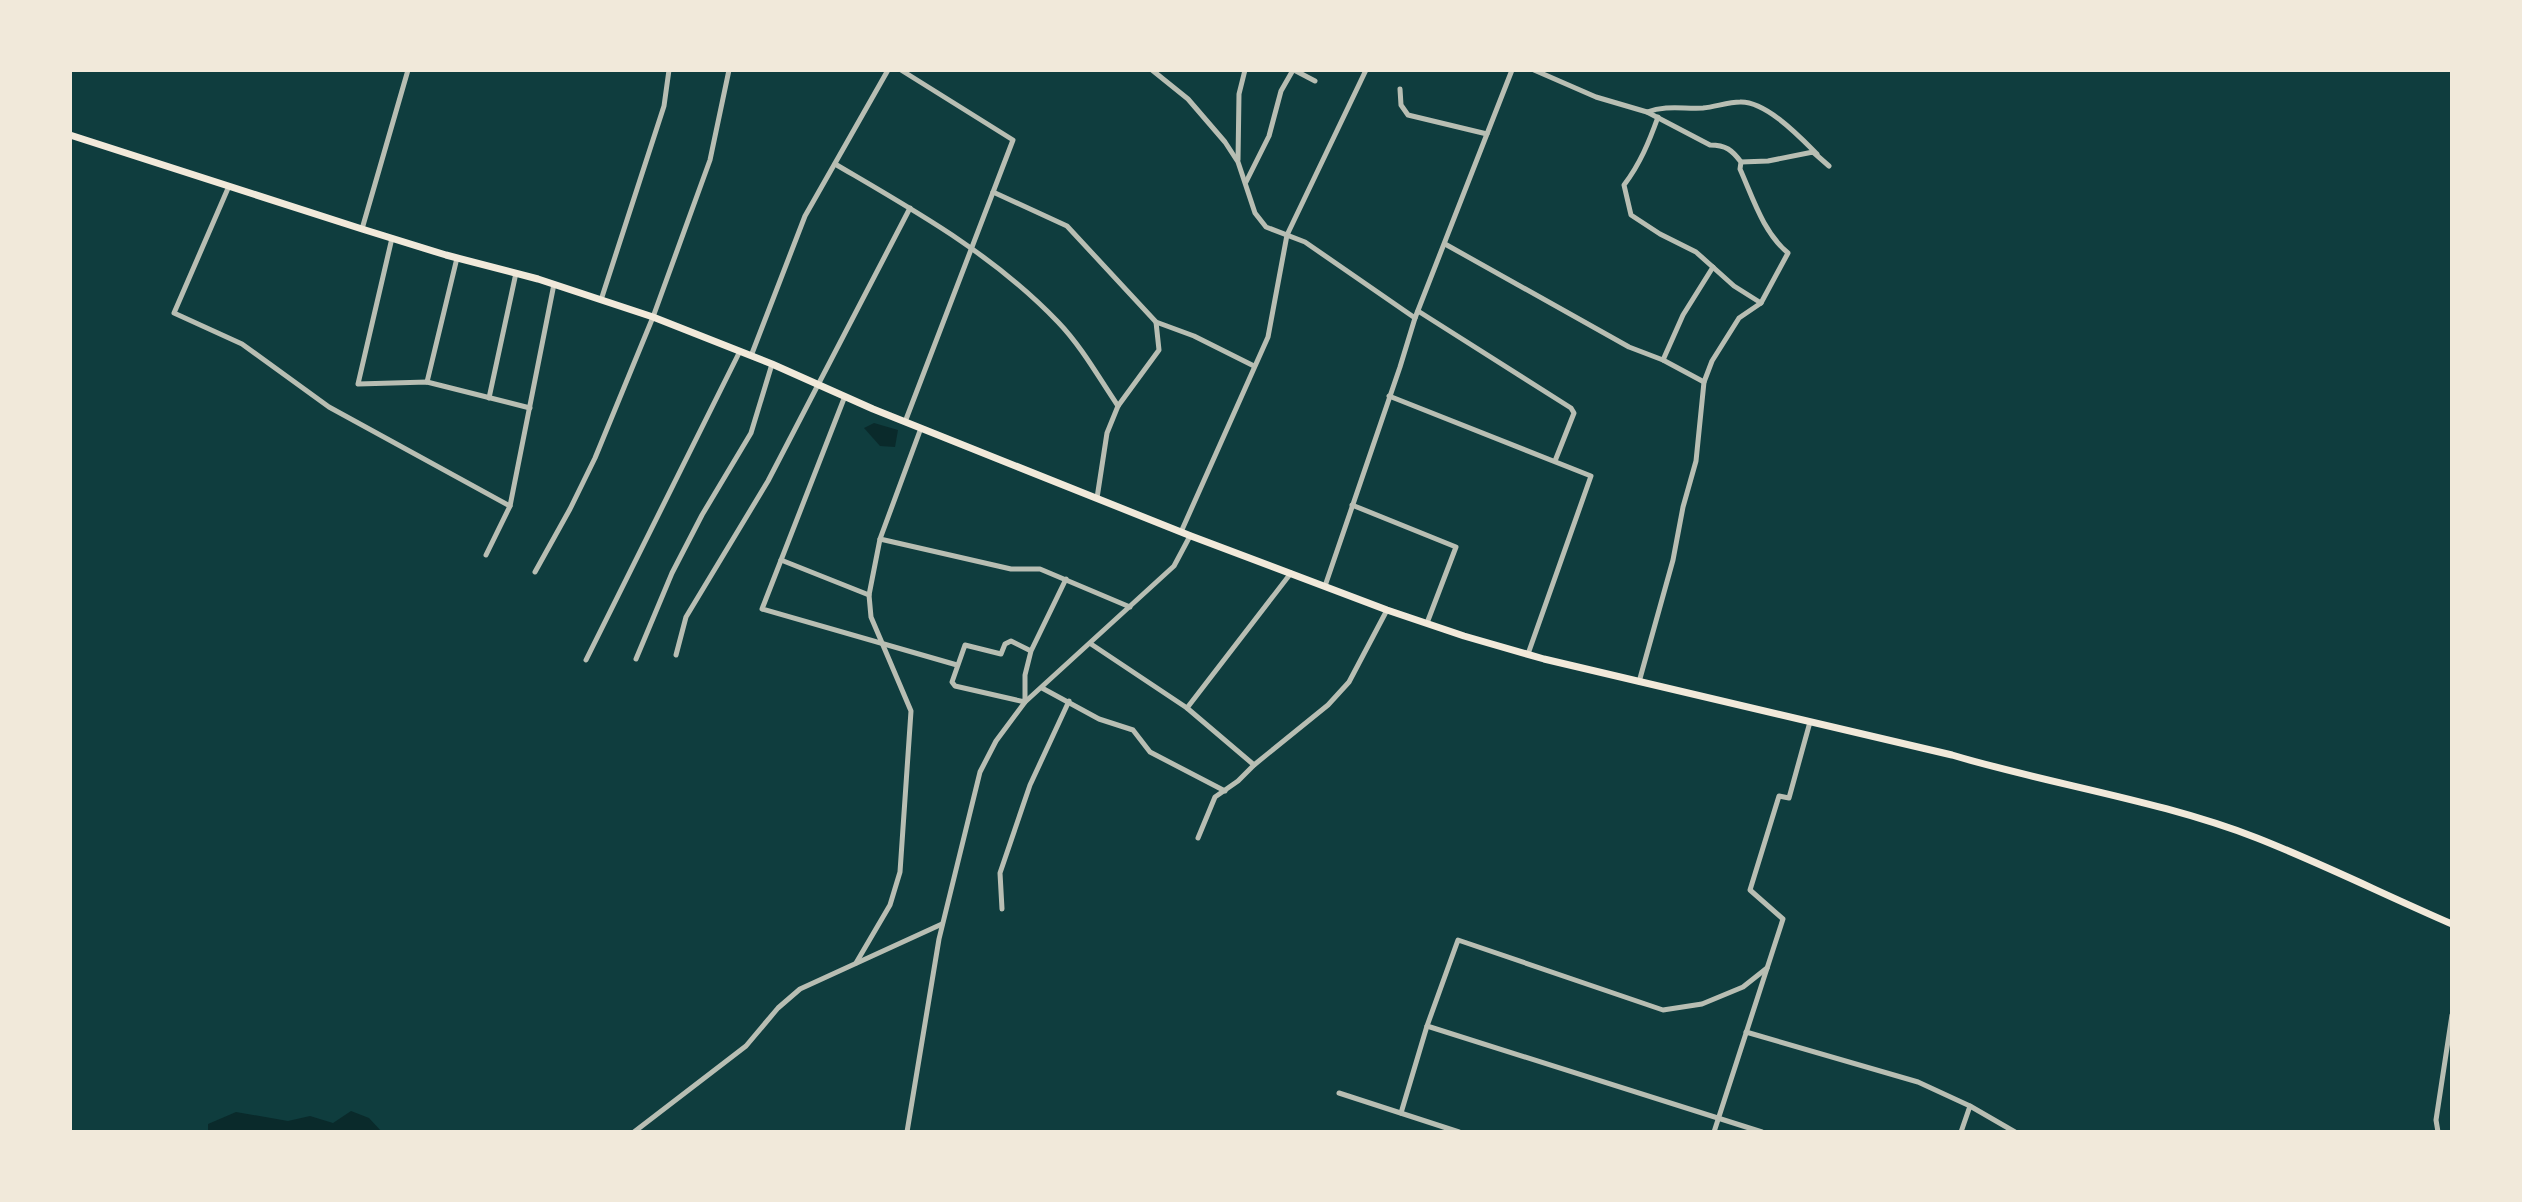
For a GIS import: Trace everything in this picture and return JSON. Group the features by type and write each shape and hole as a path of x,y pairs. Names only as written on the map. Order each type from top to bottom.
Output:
{"main road":[{"path":"70,135 362,229 554,284 653,317 905,422 1387,610 1528,654 2159,807 2242,833 2452,924"}],"street":[{"path":"362,229 408,70"},
{"path":"601,300 664,106 669,70"},
{"path":"535,572 595,458 653,317 710,160 729,70"},
{"path":"751,356 805,216 888,70"},
{"path":"901,70 1013,140 905,422"},
{"path":"1154,70 1206,117 1238,162 1249,200 1266,227 1305,242 1415,318"},
{"path":"1238,162 1239,94 1245,70"},
{"path":"1246,183 1269,136 1281,91 1294,70 1315,81"},
{"path":"1181,532 1268,337 1287,235 1366,70"},
{"path":"1325,586 1415,318 1512,70"},
{"path":"1534,70 1596,97 1647,112 1710,145 1730,149 1741,162 1740,169 1758,212 1779,247 1788,253 1761,303 1739,318 1712,361 1704,382 1696,461 1673,560 1639,682"},
{"path":"1400,89 1401,105 1408,115 1487,134"},
{"path":"1647,112 1661,107 1705,108 1746,102 1753,104 1784,123 1829,166"},
{"path":"1658,117 1644,154 1624,185 1631,215 1696,252 1734,286 1761,303"},
{"path":"1741,162 1817,154"},
{"path":"835,164 972,246 1019,285 1087,357 1118,406"},
{"path":"230,185 174,313 242,344 329,407 510,506"},
{"path":"993,192 1067,226 1156,322 1194,336 1254,366"},
{"path":"676,655 686,617 768,481 910,208"},
{"path":"392,238 358,384 427,382 530,408"},
{"path":"1445,244 1629,347 1663,360 1704,382"},
{"path":"427,382 457,258"},
{"path":"1663,360 1683,315 1713,267"},
{"path":"489,398 516,273"},
{"path":"486,555 510,506 554,284"},
{"path":"1418,310 1571,408 1574,413 1555,461"},
{"path":"1097,498 1107,433 1118,406 1159,350 1156,322"},
{"path":"586,660 740,351"},
{"path":"636,659 672,573 751,433 772,364"},
{"path":"845,396 762,609 957,665"},
{"path":"1389,396 1591,476 1528,654"},
{"path":"856,963 890,905 900,872 911,711 871,617 869,595 880,539 921,428"},
{"path":"1352,505 1456,547 1427,623"},
{"path":"907,1132 943,924 980,772 996,741 1025,702 1174,566 1191,536"},
{"path":"880,539 1011,569 1040,569 1130,607"},
{"path":"780,560 869,595"},
{"path":"1187,708 1291,573"},
{"path":"1025,702 1025,675 1031,651 1066,579"},
{"path":"1198,838 1215,797 1328,705 1349,682 1387,610"},
{"path":"1025,702 955,686 952,682 963,647 968,644 1001,654 1005,644 1011,641 1031,651"},
{"path":"1091,644 1187,708 1254,765"},
{"path":"1042,688 1099,719 1133,730 1150,752 1225,791"},
{"path":"1002,909 1000,873 1030,785 1069,701"},
{"path":"1714,1132 1783,919 1750,890 1779,796 1789,798 1810,722"},
{"path":"634,1132 746,1046 778,1008 800,989 943,924"},
{"path":"1401,1113 1427,1026 1458,940 1663,1010 1702,1004 1743,987 1767,968"},
{"path":"2438,1132 2436,1120 2452,1015"},
{"path":"1427,1026 1762,1132"},
{"path":"1746,1032 1918,1082 1970,1106 2015,1132"},
{"path":"1339,1093 1459,1132"},
{"path":"1961,1132 1970,1106"}],"water":[{"path":"874,423 898,430 895,447 880,446 864,428"},
{"path":"351,1111 369,1118 382,1132 208,1132 208,1124 236,1112 288,1121 310,1116 333,1123"}]}
